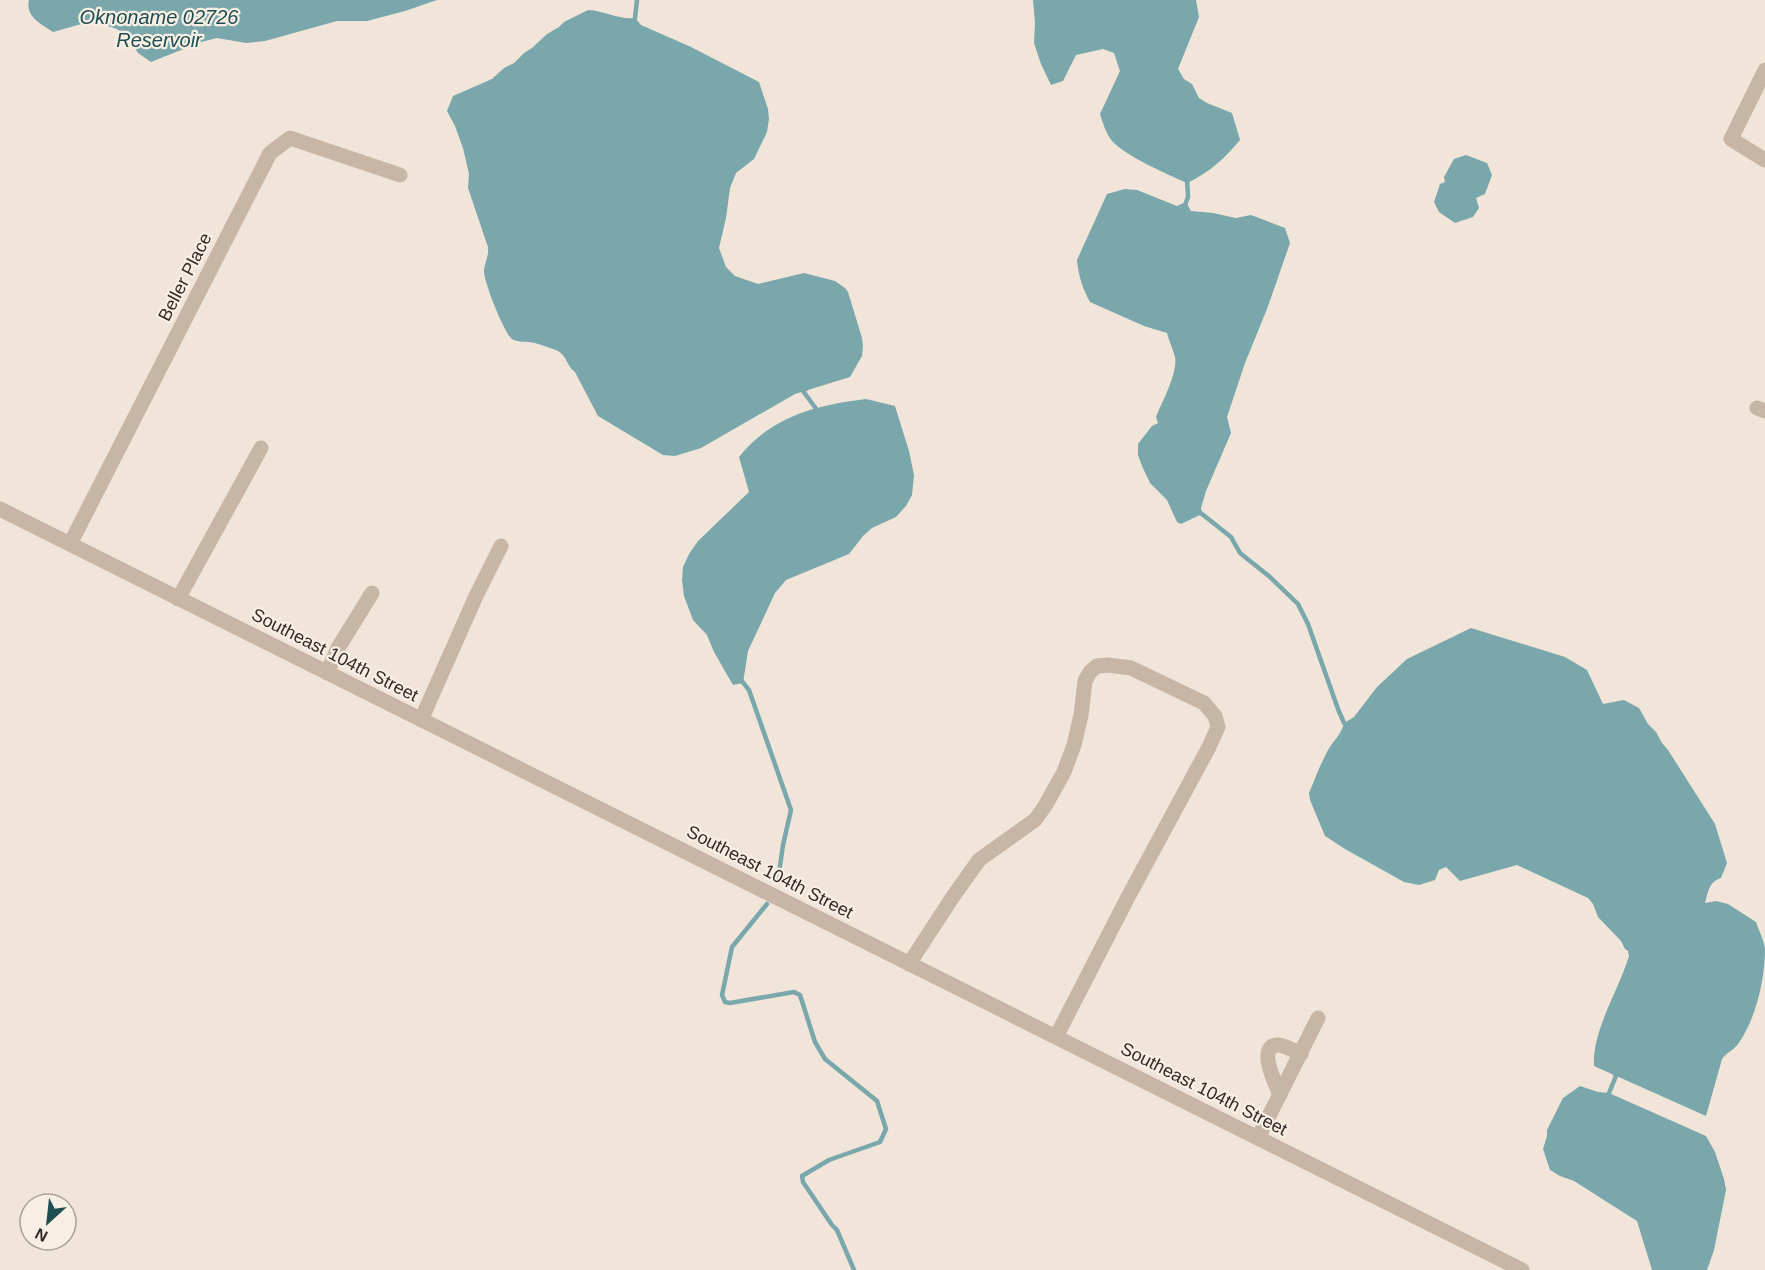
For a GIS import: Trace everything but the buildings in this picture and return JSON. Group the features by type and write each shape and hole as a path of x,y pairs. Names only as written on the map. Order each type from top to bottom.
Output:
{"street":[{"path":"1765,70 1760,91 1731,139 1765,160"},
{"name":"Beller Place","path":"70,544 270,153 290,138 400,175"},
{"path":"178,598 261,448"},
{"name":"Southeast 104th Street","path":"0,509 1522,1270"},
{"path":"421,720 476,596 501,546"},
{"path":"327,673 338,648 372,592"},
{"path":"909,964 979,860 1035,820 1045,806 1064,772 1074,745 1081,715 1085,681 1090,672 1097,666 1131,668 1204,703 1215,716 1218,727 1056,1037"},
{"path":"1258,1138 1318,1018"},
{"path":"1280,1095 1267,1059 1269,1050 1279,1045 1301,1054"}],"water":[{"name":"Oknoname 02726 Reservoir","path":"29,0 437,0 367,21 337,21 265,41 246,43 217,38 151,62 138,53 127,36 117,29 92,21 53,32 39,23 29,11"},
{"path":"1033,0 1196,0 1199,17 1178,69 1184,79 1192,84 1199,98 1232,113 1240,140 1216,164 1187,183 1127,153 1112,141 1100,114 1120,71 1114,53 1103,49 1076,55 1063,81 1051,85 1034,43"},
{"path":"588,10 623,18 635,18 641,25 691,47 759,82 768,109 767,132 754,159 736,173 730,188 719,248 726,267 735,276 758,284 804,273 835,281 848,292 862,338 862,356 850,377 795,394 701,448 675,456 663,455 598,416 575,372 561,353 535,343 514,340 508,335 487,284 484,270 488,247 468,188 469,174 463,148 447,111 453,96 492,79 547,34"},
{"path":"1466,155 1487,163 1492,175 1485,194 1476,198 1479,208 1473,217 1455,223 1439,212 1434,202 1440,184 1445,182 1444,177 1454,159"},
{"path":"1125,189 1137,190 1177,206 1186,202 1191,211 1236,218 1251,215 1285,228 1290,243 1227,417 1231,433 1206,491 1201,508 1202,514 1181,524 1177,522 1167,500 1150,483 1138,455 1138,444 1152,426 1158,423 1156,417 1174,371 1175,357 1167,333 1144,326 1090,302 1078,271 1077,260 1107,194"},
{"path":"866,399 895,406 914,475 912,495 896,517 872,528 849,554 786,580 775,593 748,651 743,683 733,685 707,635 693,620 684,596 683,567 689,554 698,541 749,492 739,457 752,443 766,431 796,415 830,405"},
{"path":"1471,628 1565,657 1587,670 1603,704 1624,700 1639,708 1715,824 1727,863 1721,878 1710,888 1705,903 1716,901 1728,904 1756,922 1765,949 1761,986 1750,1023 1738,1044 1722,1059 1706,1116 1594,1066 1597,1038 1629,956 1621,941 1598,917 1588,898 1517,865 1460,881 1446,867 1439,870 1435,880 1419,885 1404,882 1325,836 1309,793 1324,757 1344,723 1354,717 1377,687 1407,659"},
{"path":"1580,1086 1609,1093 1706,1136 1715,1152 1726,1190 1714,1250 1707,1270 1652,1270 1637,1221 1574,1181 1550,1170 1543,1149 1547,1130 1563,1098"}],"waterway":[{"path":"633,23 637,0"},
{"path":"1184,208 1188,197 1187,178"},
{"path":"806,389 803,391 817,410"},
{"path":"1197,511 1231,537 1240,553 1298,604 1308,624 1338,709 1347,725"},
{"path":"741,680 749,690 791,810 778,880"},
{"path":"767,904 732,947 722,995 725,1002 730,1003 794,992 800,995 815,1042 825,1059 877,1101 886,1129 880,1142 829,1160 802,1176 803,1182 837,1230 854,1270"},
{"path":"1609,1093 1616,1076 1613,1071"}]}
